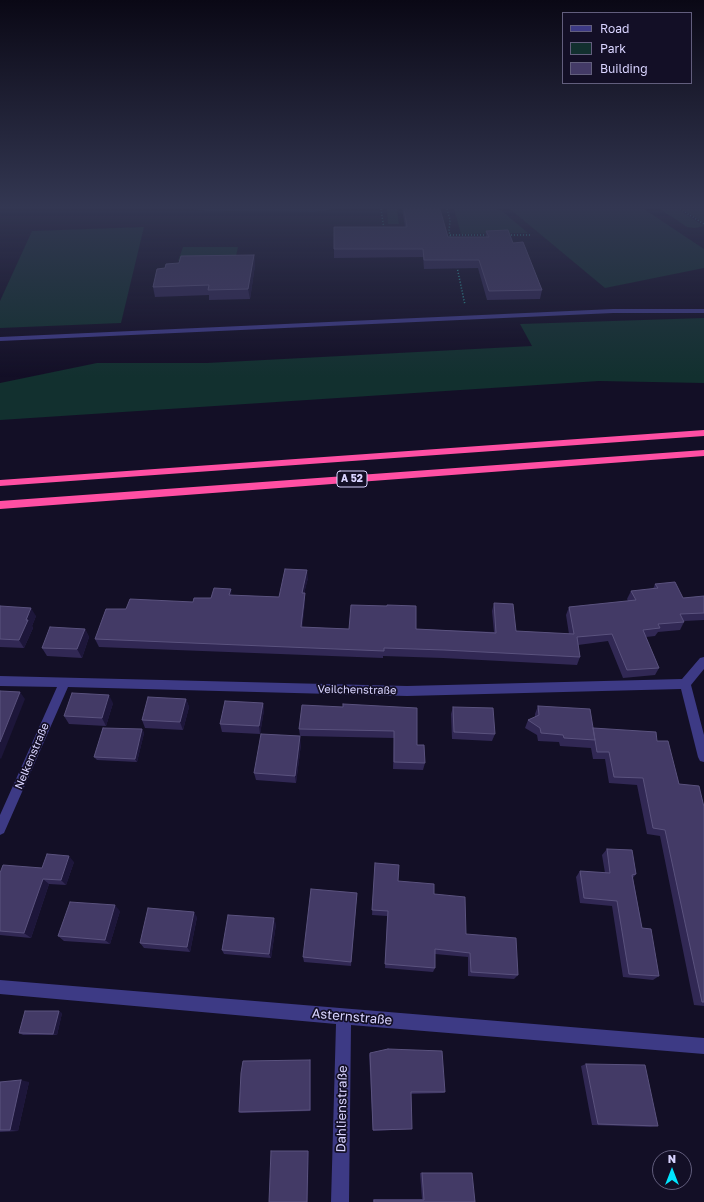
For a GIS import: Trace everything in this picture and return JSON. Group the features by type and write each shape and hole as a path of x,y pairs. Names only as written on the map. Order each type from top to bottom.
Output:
{"highway":[{"name":"A 52","path":"0,483 704,433"},
{"name":"A 52","path":"0,505 704,453"}],"street":[{"path":"0,339 613,311 704,311"},
{"path":"704,661 685,684 704,757"},
{"name":"Veilchenstraße","path":"0,681 407,691 685,684"},
{"name":"Nelkenstraße","path":"0,829 64,683"},
{"name":"Asternstraße","path":"0,987 704,1046"},
{"name":"Dahlienstraße","path":"340,1202 344,1017"}],"path":[{"path":"456,266 466,307 464,317"}],"green space":[{"path":"16,265 135,265 121,323 0,328 0,301"},
{"path":"577,265 704,265 704,268 605,288"},
{"path":"704,318 704,383 599,381 0,420 0,383 97,363 207,363 532,346 520,324"}],"building":[{"path":"166,265 252,265 248,289 208,290 209,285 153,287 157,269 165,268"},
{"path":"481,265 532,265 542,290 489,291"},
{"path":"285,569 307,570 302,593 305,593 301,627 349,629 351,605 387,605 416,606 416,629 496,633 494,603 513,604 516,631 574,634 569,607 636,600 631,591 658,588 655,584 675,582 683,598 704,596 704,613 680,614 684,622 658,624 660,628 643,630 659,668 627,670 612,634 577,637 580,657 444,650 384,648 384,651 95,639 106,609 126,609 130,599 193,602 194,598 211,598 214,588 231,589 229,595 279,597"},
{"path":"0,606 31,608 26,620 28,620 19,640 0,639"},
{"path":"50,627 85,629 77,649 42,648"},
{"path":"0,691 20,692 0,742"},
{"path":"72,693 109,695 102,718 64,716"},
{"path":"148,697 186,699 180,722 142,720"},
{"path":"225,701 263,703 259,726 220,724"},
{"path":"343,704 417,708 417,745 424,745 425,763 394,762 394,731 299,729 302,705 343,707"},
{"path":"538,706 590,709 595,740 564,738 563,735 541,733 540,728 528,720 539,715"},
{"path":"453,707 493,708 495,734 454,732"},
{"path":"103,728 142,729 135,759 94,757"},
{"path":"593,728 656,732 657,741 668,741 679,784 699,786 704,807 704,1002 702,1002 665,830 653,828 643,778 614,777 609,752 597,752"},
{"path":"261,734 300,736 295,776 254,773"},
{"path":"607,849 632,850 636,874 632,875 642,928 651,929 659,976 629,974 617,901 584,898 580,871 610,873"},
{"path":"47,854 69,856 61,880 43,879 24,933 0,931 0,873 3,865 42,868"},
{"path":"375,863 399,865 398,881 434,884 434,894 465,897 466,934 516,938 518,975 471,972 470,953 435,949 435,968 385,964 388,911 372,910"},
{"path":"311,889 357,893 351,962 303,957"},
{"path":"70,902 115,905 105,940 58,936"},
{"path":"148,908 194,912 187,947 140,943"},
{"path":"228,915 274,918 269,954 222,950"},
{"path":"25,1011 59,1011 53,1034 19,1033"},
{"path":"388,1049 442,1051 445,1092 411,1092 412,1129 373,1130 370,1053"},
{"path":"310,1060 310,1110 239,1112 243,1061"},
{"path":"586,1064 645,1065 658,1126 598,1124"},
{"path":"21,1080 10,1130 0,1130 0,1082"},
{"path":"271,1151 308,1151 307,1202 269,1202"},
{"path":"422,1173 472,1173 475,1202 374,1202 374,1200 424,1200"}]}
